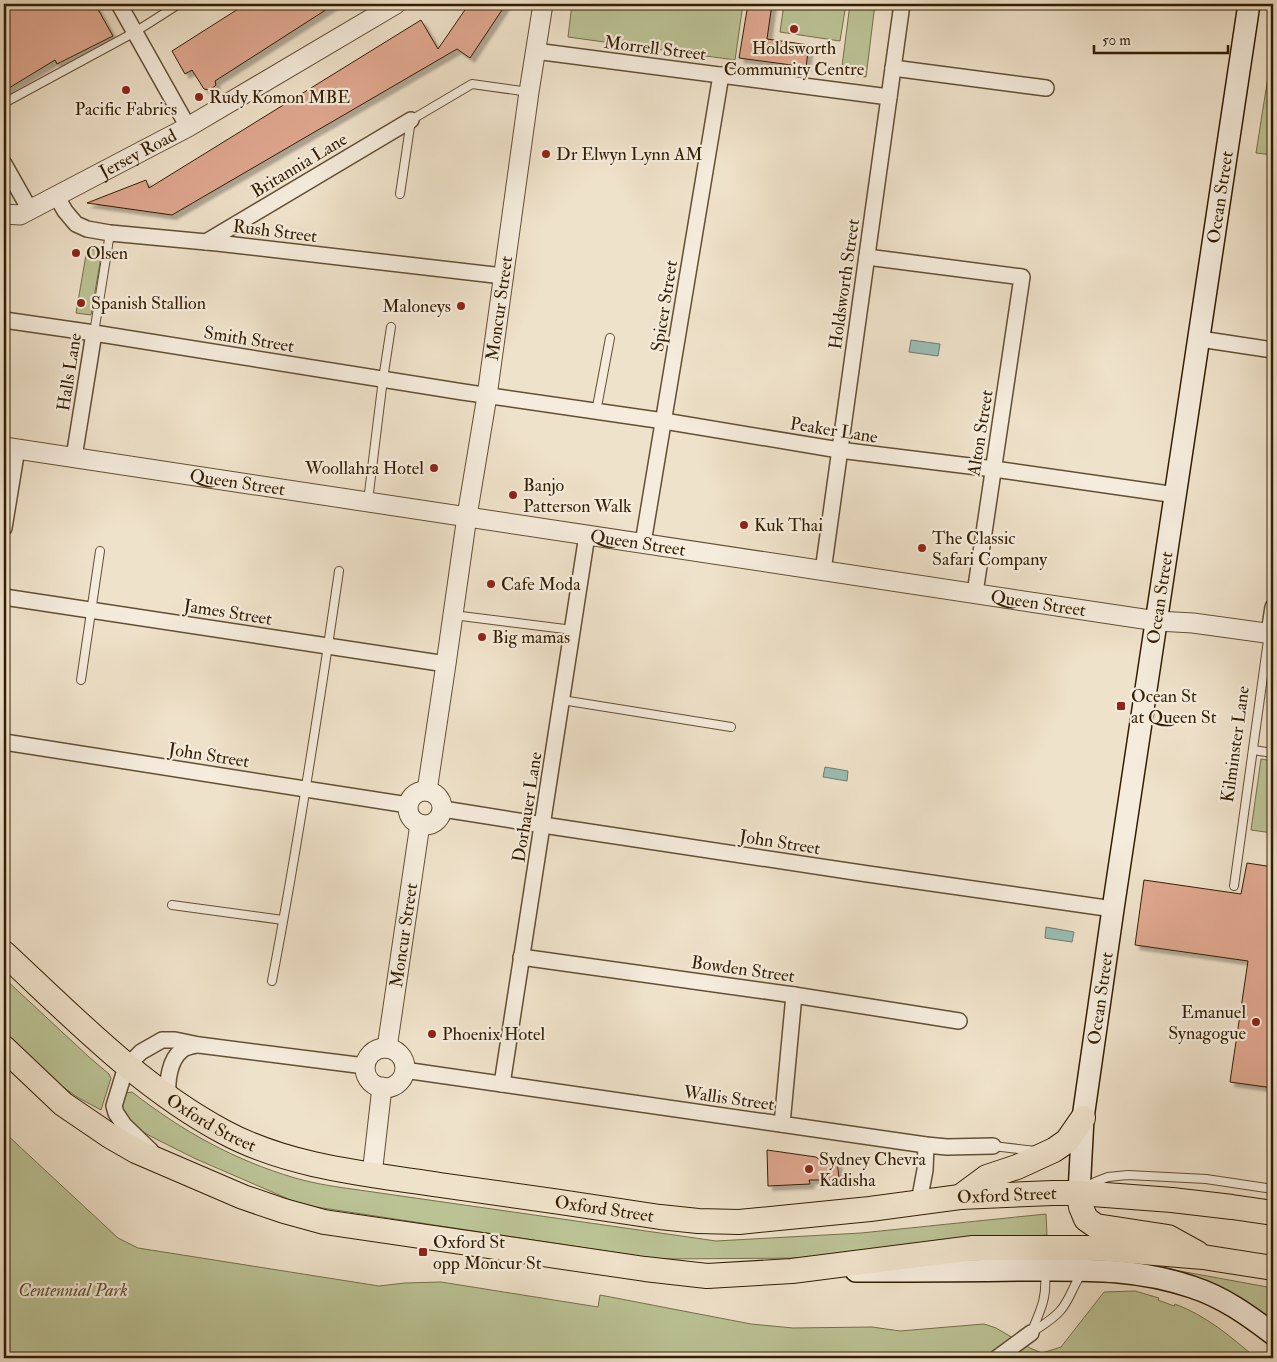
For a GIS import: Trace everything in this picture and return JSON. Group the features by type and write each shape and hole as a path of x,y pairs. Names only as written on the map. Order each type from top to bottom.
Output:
{"main road":[{"name":"Ocean Street","path":"1079,1193 1083,1118 1249,4"},
{"name":"Oxford Street","path":"4,953 72,1017 128,1066 197,1116 254,1145 315,1164 372,1175 698,1221 739,1222 870,1209 960,1197 1044,1193 1079,1193 1172,1200 1273,1213"},
{"path":"4,1048 63,1104 136,1151 243,1197 324,1222 706,1276 792,1272 1045,1270 1086,1270 1144,1274 1168,1279 1213,1296 1237,1308 1273,1334"},
{"path":"960,1197 987,1176 1017,1167 1050,1152 1067,1141 1083,1118"},
{"path":"1079,1193 1081,1207 1086,1218 1096,1226 1168,1237 1203,1257"},
{"path":"792,1272 973,1248 1086,1248 1203,1257 1273,1268"}],"street":[{"path":"119,4 188,127"},
{"name":"Jersey Road","path":"4,214 20,215 188,127 396,4"},
{"name":"Moncur Street","path":"427,790 467,516 487,396 543,4"},
{"name":"Holdsworth Street","path":"823,570 902,4"},
{"name":"Morrell Street","path":"535,51 890,97"},
{"path":"893,68 1046,88"},
{"name":"Spicer Street","path":"643,543 721,75"},
{"name":"Britannia Lane","path":"206,242 411,120"},
{"path":"4,164 30,210"},
{"name":"Rush Street","path":"57,197 65,211 76,224 87,229 503,276"},
{"name":"Alton Street","path":"866,257 1022,277 975,593"},
{"name":"Smith Street","path":"4,320 487,396"},
{"name":"Halls Lane","path":"74,457 94,333"},
{"path":"1200,339 1273,350"},
{"name":"Peaker Lane","path":"487,396 664,421 839,450 1176,495"},
{"path":"4,528 10,448"},
{"name":"Queen Street","path":"10,448 1157,621 1193,623 1271,634"},
{"name":"Dorhauer Lane","path":"502,1084 587,534"},
{"name":"James Street","path":"4,597 446,664"},
{"name":"Kilminster Lane","path":"1271,634 1273,607"},
{"name":"John Street","path":"4,742 408,805"},
{"path":"427,790 438,796 442,801 443,809 437,820 427,825 420,824 410,816 408,805 414,795 427,790"},
{"name":"John Street","path":"443,809 543,826 1113,910"},
{"name":"Moncur Street","path":"387,1048 420,824"},
{"name":"Bowden Street","path":"522,957 794,995 959,1021"},
{"path":"782,1124 794,995"},
{"path":"165,1164 124,1125 114,1106 120,1084 128,1066 141,1052 162,1040 175,1040 199,1045 365,1066"},
{"path":"168,1096 167,1085 176,1057 182,1050 199,1045"},
{"path":"387,1048 399,1053 404,1064 403,1076 399,1081 388,1087 382,1087 376,1085 368,1077 365,1066 370,1054 375,1050 387,1048"},
{"name":"Wallis Street","path":"404,1070 926,1145 947,1147 993,1146"},
{"path":"372,1175 382,1087"},
{"path":"919,1202 925,1170 926,1145"},
{"path":"997,1358 1031,1333"}],"lane":[{"path":"4,102 135,32 180,4"},
{"name":"Britannia Lane","path":"411,120 472,84 529,92"},
{"path":"400,194 411,120"},
{"name":"Halls Lane","path":"94,333 110,233"},
{"path":"368,501 391,327"},
{"path":"596,412 610,338"},
{"path":"81,680 100,552"},
{"path":"272,981 305,789 339,571"},
{"path":"453,615 573,630"},
{"name":"Kilminster Lane","path":"1234,886 1271,634"},
{"path":"562,700 731,727"},
{"path":"1253,750 1273,753"},
{"path":"172,905 283,920"},
{"name":"Wallis Street","path":"993,1146 1050,1152"},
{"path":"1079,1193 1101,1179 1128,1175 1206,1179 1273,1189"},
{"path":"1031,1333 1045,1299 1045,1270"},
{"path":"1031,1333 1051,1320 1060,1311 1076,1282 1086,1270"}],"green space":[{"path":"572,4 743,4 735,60 568,37"},
{"path":"784,4 846,4 840,41 780,32"},
{"path":"850,4 875,4 866,77 841,74"},
{"path":"1273,45 1273,155 1256,153"},
{"path":"87,249 102,251 91,315 76,313"},
{"path":"1261,759 1273,761 1273,833 1251,830"},
{"path":"4,978 109,1074 111,1078 101,1110 63,1087 4,1032"},
{"path":"132,1092 189,1132 230,1153 295,1178 335,1186 716,1241 861,1233 1046,1214 1047,1235 807,1258 658,1259 316,1207 293,1201 196,1159 132,1126 120,1106 126,1093"},
{"name":"Centennial Park","path":"4,1132 118,1238 138,1248 379,1286 441,1282 598,1307 600,1295 751,1324 793,1328 872,1327 900,1331 984,1324 996,1328 1042,1353 1061,1347 1104,1292 1135,1291 1159,1298 1158,1300 1174,1306 1175,1304 1198,1315 1237,1342 1256,1358 4,1358"},
{"path":"1135,1265 1273,1288 1273,1326"}],"water":[{"path":"911,340 940,344 938,356 909,352"},
{"path":"825,767 848,771 847,781 823,777"},
{"path":"1046,927 1074,932 1072,942 1045,938"}],"building":[{"path":"4,4 95,4 113,36 57,64 55,60 4,91"},
{"path":"246,4 335,4 215,81 216,85 210,90 204,89 192,70 185,74 172,51"},
{"path":"469,4 506,4 470,58 457,49 172,215 87,203 146,180 149,188 421,20 438,49"},
{"path":"748,4 772,4 767,39 809,45 806,67 739,58"},
{"name":"Emanuel Synagogue","path":"1247,863 1273,867 1273,1088 1230,1082 1248,961 1135,945 1144,880 1241,894"},
{"name":"Sydney Chevra Kadisha","path":"767,1150 816,1157 822,1162 837,1161 839,1178 836,1178 836,1180 809,1180 810,1184 768,1186"}],"place":[{"name":"Holdsworth Community Centre","path":"794,29"},
{"name":"Pacific Fabrics","path":"126,90"},
{"name":"Rudy Komon MBE","path":"199,97"},
{"name":"Dr Elwyn Lynn AM","path":"546,154"},
{"name":"Olsen","path":"76,253"},
{"name":"Spanish Stallion","path":"81,303"},
{"name":"Maloneys","path":"461,306"},
{"name":"Woollahra Hotel","path":"434,468"},
{"name":"Banjo Patterson Walk","path":"513,495"},
{"name":"Kuk Thai","path":"744,525"},
{"name":"The Classic Safari Company","path":"922,548"},
{"name":"Cafe Moda","path":"491,584"},
{"name":"Big mamas","path":"482,637"},
{"name":"Ocean St at Queen St","path":"1121,706"},
{"name":"Emanuel Synagogue","path":"1256,1022"},
{"name":"Phoenix Hotel","path":"432,1034"},
{"name":"Sydney Chevra Kadisha","path":"809,1169"},
{"name":"Oxford St opp Moncur St","path":"423,1252"}]}
